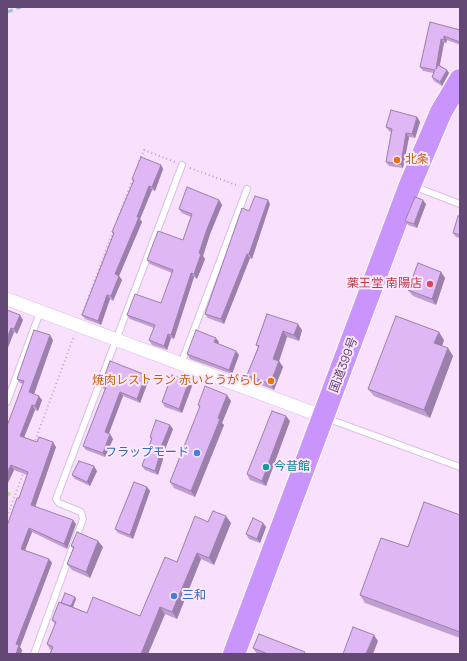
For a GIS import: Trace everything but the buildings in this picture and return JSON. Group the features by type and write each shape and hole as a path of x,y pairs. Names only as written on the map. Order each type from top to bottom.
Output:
{"highway":[{"name":"国道399号","path":"234,654 410,185 441,112 460,80"}],"street":[{"path":"7,299 324,417"}],"lane":[{"path":"34,654 83,519 81,512 59,503 56,499 182,165"},
{"path":"410,185 460,204"},
{"path":"181,364 247,189"},
{"path":"7,402 40,312"},
{"path":"324,417 460,467"}],"path":[{"path":"138,165 144,150 247,189"},
{"path":"116,223 135,172"},
{"path":"32,451 113,231"},
{"path":"7,517 26,466"}],"railway":[{"path":"7,12 21,7"}],"place":[{"name":"北条","path":"397,160"},
{"name":"薬王堂 南陽店","path":"430,284"},
{"name":"焼肉レストラン 赤いとうがらし","path":"271,381"},
{"name":"フラップモード","path":"197,453"},
{"name":"今昔館","path":"266,467"},
{"name":"三和","path":"174,596"}]}
